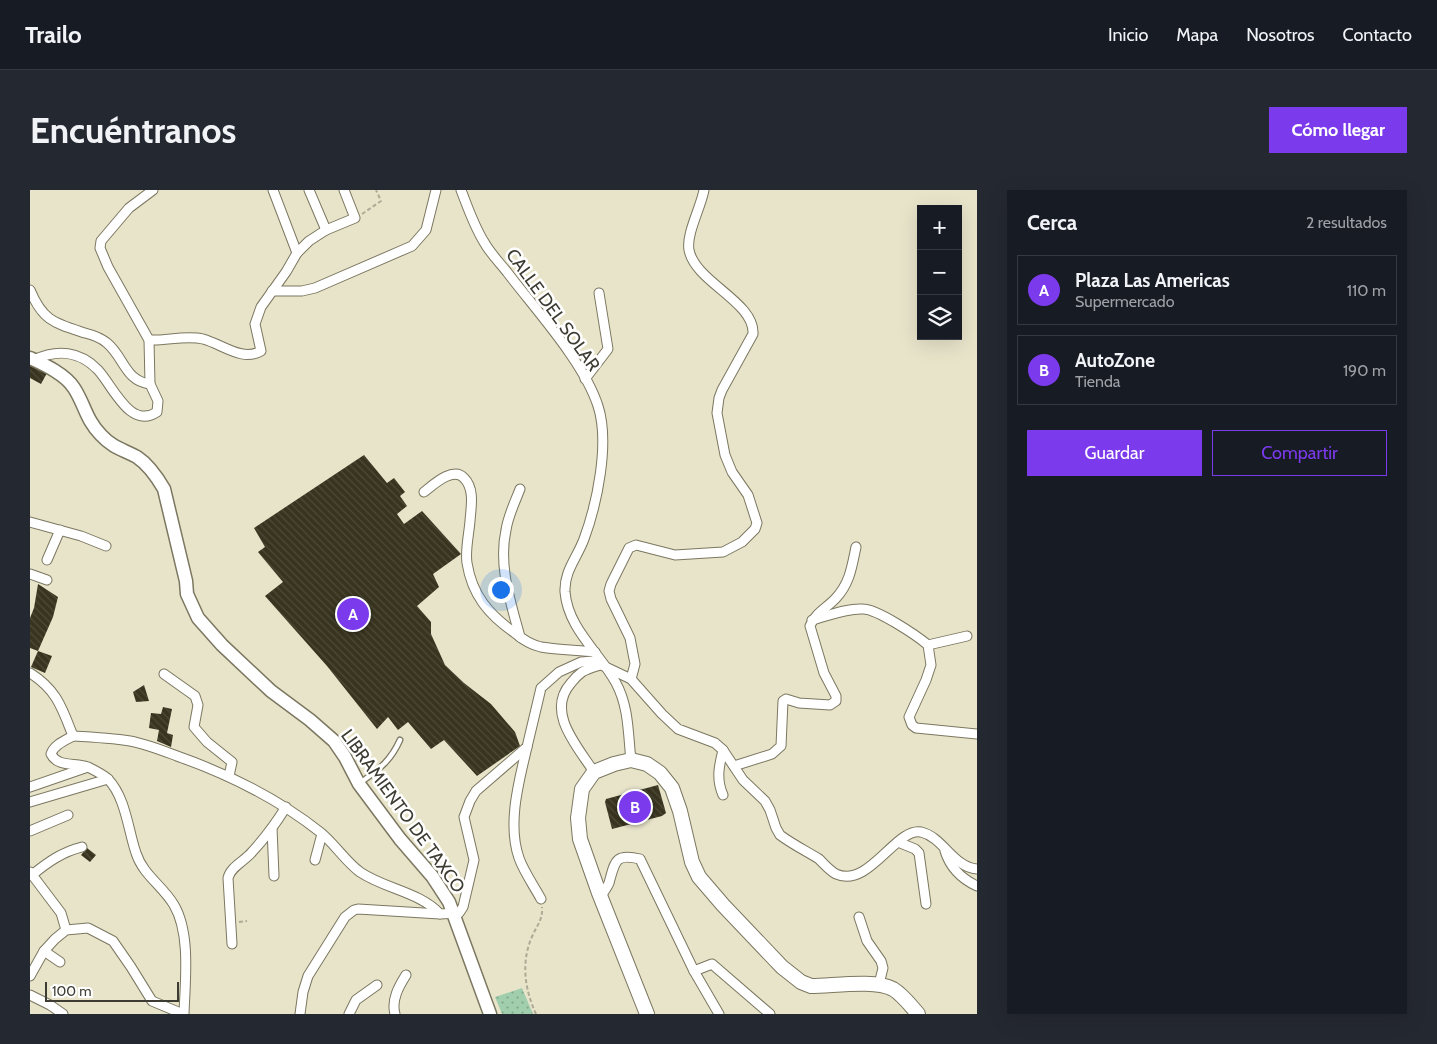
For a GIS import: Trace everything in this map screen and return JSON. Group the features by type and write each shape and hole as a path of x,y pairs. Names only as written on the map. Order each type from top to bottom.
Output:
{"main road":[{"name":"LIBRAMIENTO DE TAXCO","path":"32,359 64,377 74,386 92,426 108,442 136,457 151,469 157,477 164,489 186,581 187,594 198,618 222,646 271,691 310,720 334,741 359,784 432,876 449,902 490,1014"},
{"path":"647,1014 580,839 578,818 582,789 594,772 631,760 647,764 660,773 672,788 680,811 692,862 699,877 782,967 801,982 811,986 879,984 893,989 918,1014"}],"street":[{"path":"32,359 52,353 64,352 85,360 98,370 131,412 142,417 150,416 157,412 158,401 150,384 149,340 108,267 100,248 101,241 129,208 152,190"},
{"path":"273,190 297,252"},
{"path":"309,190 326,230"},
{"path":"149,340 202,339 247,356 261,351 255,324 261,308 286,272 297,252 309,241 326,230 355,218 344,190"},
{"path":"272,291 302,291 315,288 412,246 426,230 436,190"},
{"name":"CALLE DEL SOLAR","path":"462,190 470,215 484,243 566,348 585,379 598,406 603,433 602,461 597,492 583,540 570,564 566,577 565,592 576,624 617,685 626,708 631,760"},
{"path":"631,679 635,664 630,638 610,599 609,591 629,548 636,545 675,555 723,552 742,542 755,529 757,523 748,495 728,465 717,414 722,390 753,334 753,328 748,317 696,265 689,250 690,236 703,191"},
{"path":"30,290 35,302 44,315 52,322 99,337 115,352 135,380 150,384"},
{"path":"585,379 608,349 599,294"},
{"path":"424,492 443,478 456,474 463,476 469,485 472,497 466,562 473,586 484,605 496,620 520,637 540,647 594,652"},
{"path":"520,489 506,529 503,555 508,589 520,637"},
{"path":"30,522 81,536 106,546"},
{"path":"47,560 60,530"},
{"path":"734,766 772,754 781,746 783,701 786,699 799,703 830,705 836,701 836,696 824,673 810,626 812,620 836,598 845,586 851,574 856,548"},
{"path":"30,574 47,580"},
{"path":"812,620 865,608 902,627 928,645 931,665 908,717 912,725 916,728 977,734"},
{"path":"928,645 966,636"},
{"path":"541,899 519,859 515,839 515,809 539,692 544,684 559,672 580,662 593,662 631,679 678,729 715,743 723,750 743,780 768,806 780,835 821,861 836,874 849,877 858,874 870,867 898,842 914,832 921,832 933,837 964,866 977,869"},
{"path":"594,772 565,726 560,710 566,688 583,672 604,667"},
{"path":"30,673 42,680 50,688 58,701 73,736"},
{"path":"164,674 195,696 198,705 194,727 207,742 232,762 229,776"},
{"path":"31,971 54,939 66,930 74,931 88,928 113,941 152,1001 184,1014 186,978 184,937 174,906 146,873 136,855 122,804 108,779 88,767 55,761 51,754 52,750 73,736 138,743 196,762 229,776 286,807 322,834 360,872 431,905 440,914"},
{"path":"300,1014 303,992 308,976 345,917 354,910 374,909 458,914 463,907 474,860 464,817 470,801 476,791 527,746"},
{"path":"723,750 718,771 719,785 723,795"},
{"path":"30,787 88,767"},
{"path":"30,802 108,779"},
{"path":"232,944 228,878 230,873 251,854 286,807"},
{"path":"30,831 68,815"},
{"path":"272,828 274,876"},
{"path":"315,860 322,834"},
{"path":"898,842 915,849 919,853 926,904"},
{"path":"66,930 61,913 31,873 53,858 69,850 82,847"},
{"path":"944,848 947,858 959,874 968,882 977,886"},
{"path":"601,897 608,884 610,871 616,861 626,856 640,859 694,971 719,1014"},
{"path":"859,918 867,941 881,961 883,968 879,984"},
{"path":"44,951 60,962"},
{"path":"694,971 712,964 770,1014"},
{"path":"395,1014 394,1009 398,988 406,975"},
{"path":"348,1014 356,1000 377,984"},
{"path":"30,995 63,1014"}],"lane":[{"path":"359,784 387,762 400,740"}],"path":[{"path":"355,218 377,205 380,201 376,190"},
{"path":"536,1014 525,974 524,959 531,938 542,917 541,899"}],"green space":[{"path":"522,988 533,1014 502,1014 495,997"}],"building":[{"path":"30,362 47,373 41,384 30,378"},
{"path":"364,455 387,483 394,478 405,492 400,496 407,506 397,514 404,524 422,511 461,554 433,574 439,587 417,606 431,622 431,634 445,665 491,704 515,732 520,746 477,776 444,740 431,749 408,722 398,730 388,717 377,729 327,666 265,596 283,582 258,552 265,547 254,528"},
{"path":"38,584 58,597 53,617 38,651 30,648 30,618 34,608"},
{"path":"38,651 52,656 45,673 31,667"},
{"path":"144,685 149,701 136,702 133,692"},
{"path":"163,707 172,709 167,733 173,735 171,747 157,741 159,730 149,728 151,713 161,714"},
{"path":"658,785 666,813 662,816 612,829 605,802 606,799"},
{"path":"87,848 96,855 90,862 81,855"}],"place":[{"name":"Plaza Las Americas","path":"353,614"},
{"name":"AutoZone","path":"635,807"}]}
